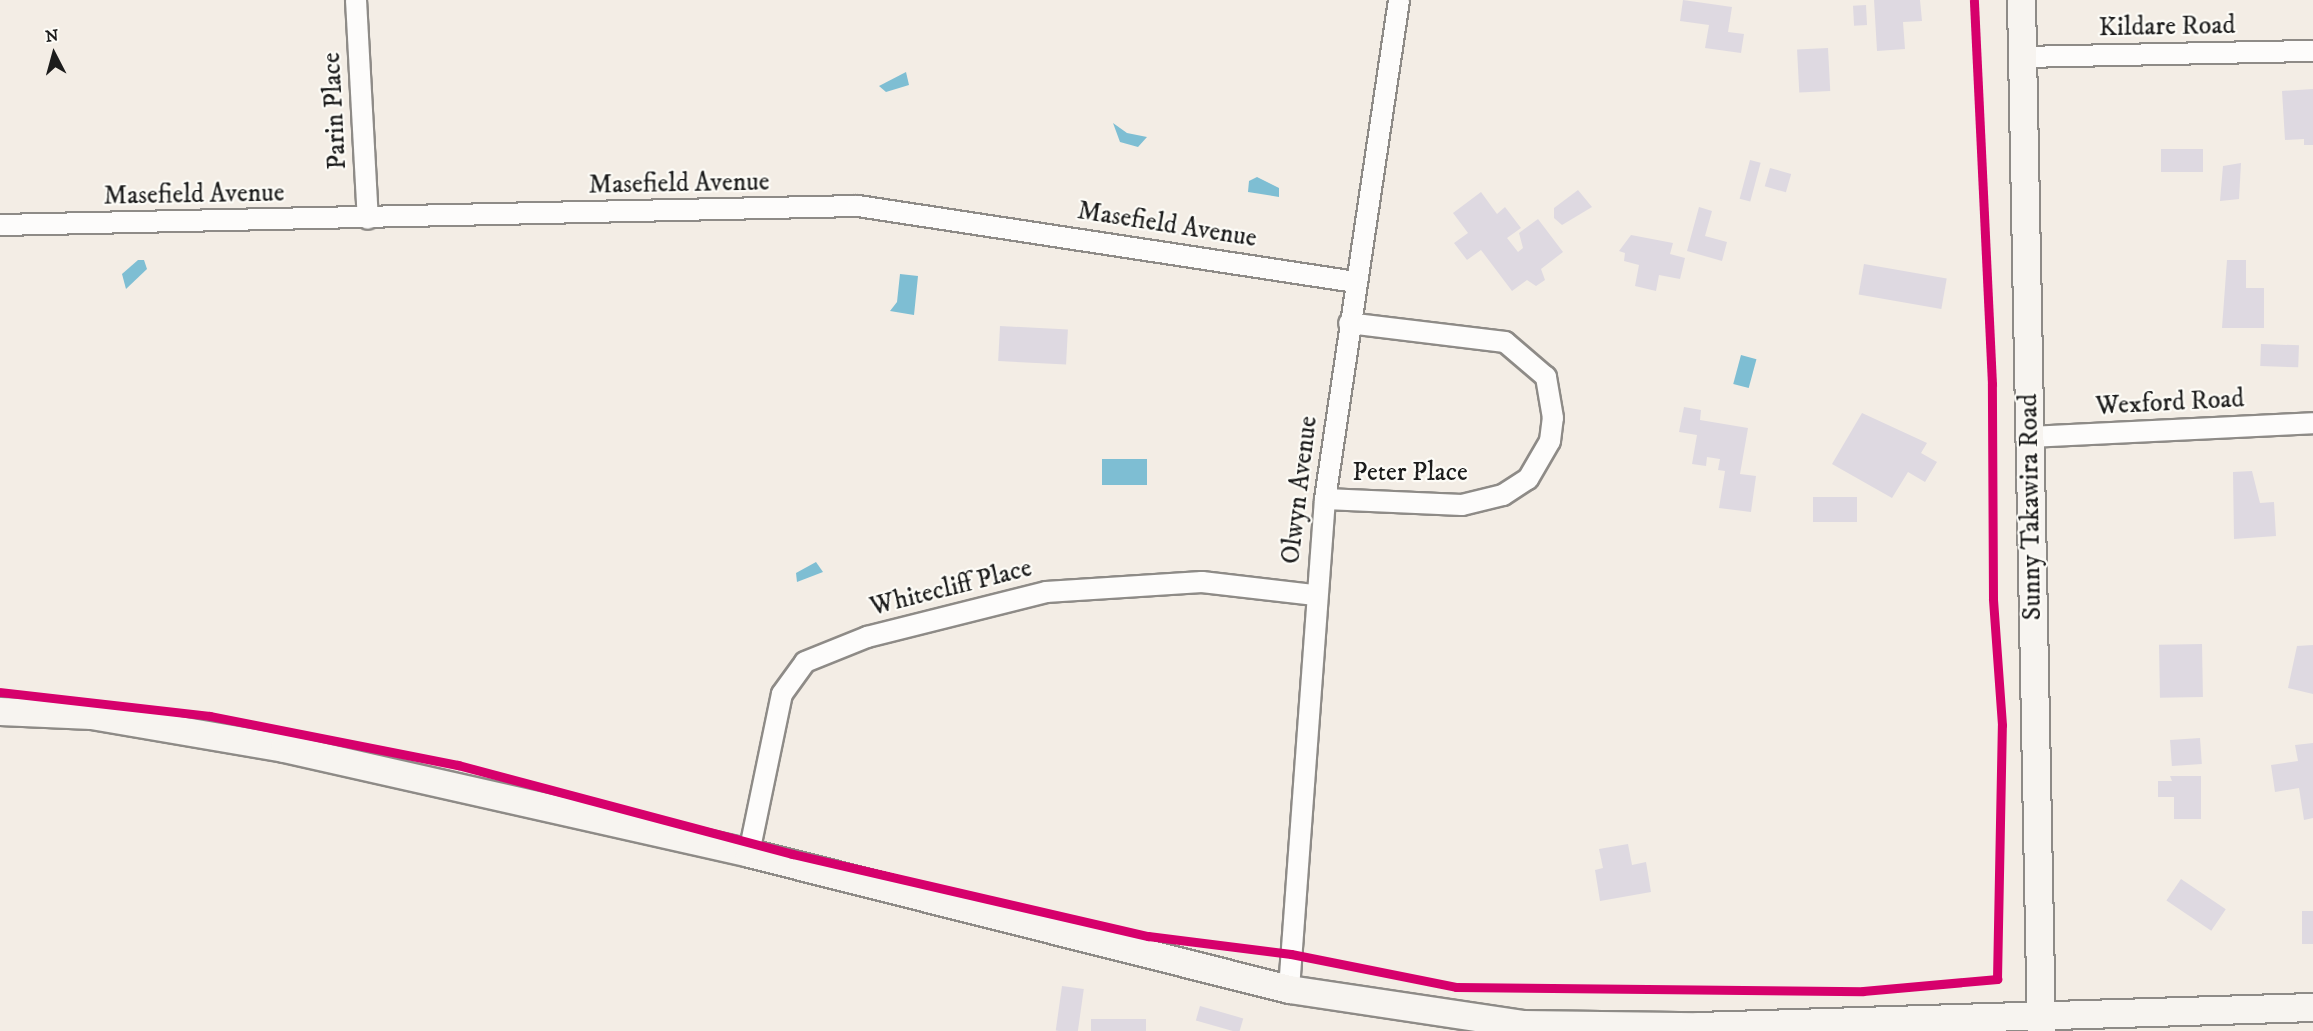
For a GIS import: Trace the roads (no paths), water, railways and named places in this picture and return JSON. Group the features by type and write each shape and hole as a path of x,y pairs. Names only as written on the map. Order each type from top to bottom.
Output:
{"street":[{"name":"Parin Place","path":"357,0 368,219"},
{"name":"Olwyn Avenue","path":"1289,989 1315,595 1325,499 1355,282 1399,0"},
{"name":"Sunny Takawira Road","path":"2021,0 2041,1023"},
{"name":"Kildare Road","path":"2022,57 2313,51"},
{"name":"Masefield Avenue","path":"0,225 368,219 858,206 1355,282"},
{"name":"Peter Place","path":"1325,499 1462,504 1503,495 1528,479 1550,441 1553,418 1546,377 1505,342 1349,323"},
{"name":"Wexford Road","path":"2029,437 2313,423"},
{"name":"Whitecliff Place","path":"749,853 782,694 805,662 867,637 1046,592 1202,582 1315,595"},
{"path":"0,711 91,715 284,748 749,853 1289,989 1523,1024 2041,1023 2313,1007"},
{"path":"1927,1022 1955,1031"}],"water":[{"path":"906,72 909,85 886,92 879,86"},
{"path":"1113,123 1127,133 1147,137 1138,147 1120,142"},
{"path":"1257,177 1279,188 1279,197 1248,192 1249,181"},
{"path":"138,260 144,260 147,269 126,289 122,274"},
{"path":"900,274 918,276 914,315 890,311 897,302"},
{"path":"1741,355 1756,359 1749,388 1733,384"},
{"path":"1102,459 1147,459 1147,485 1102,485"},
{"path":"816,562 823,572 797,582 796,573"}]}
